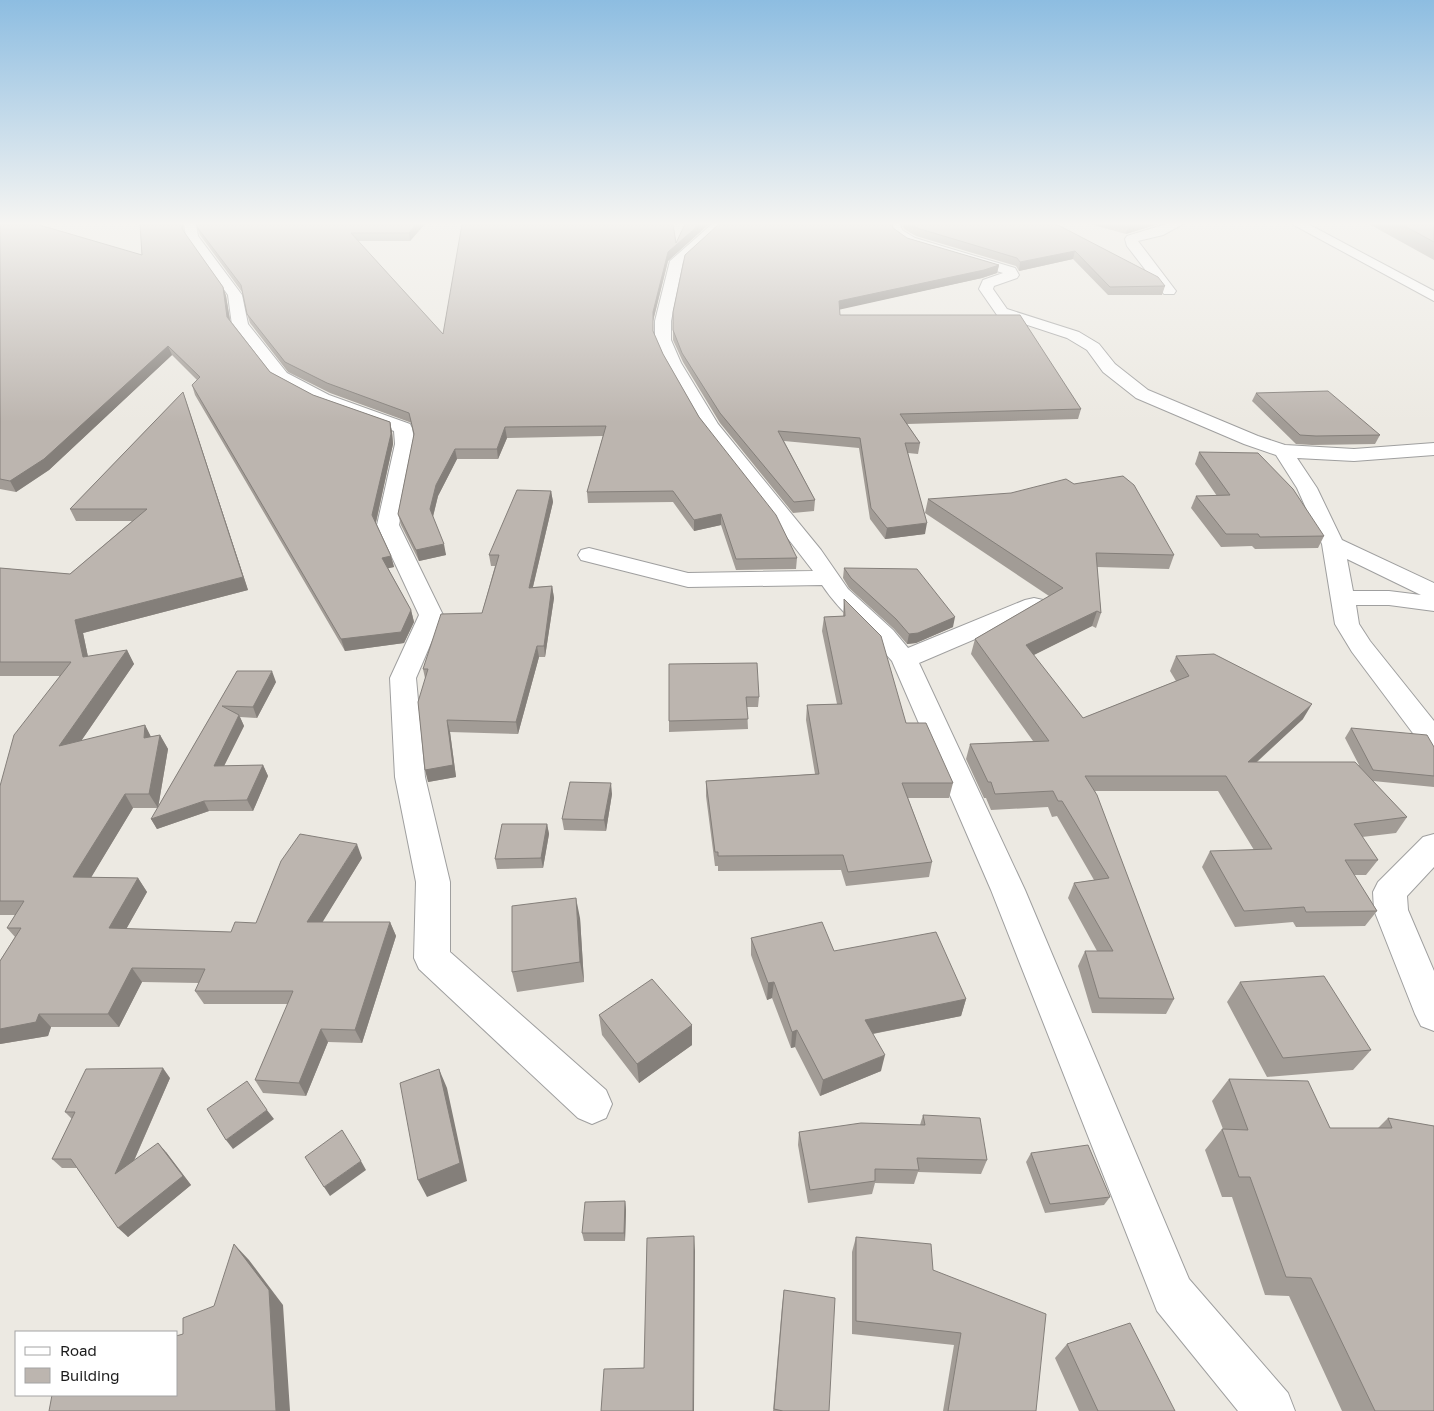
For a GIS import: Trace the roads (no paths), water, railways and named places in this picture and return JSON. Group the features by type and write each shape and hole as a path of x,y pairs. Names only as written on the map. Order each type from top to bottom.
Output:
{"street":[{"path":"231,290 235,295 240,325 281,377 323,399 403,428 405,444 388,525 431,615 403,678 410,777 433,882 432,958 592,1104"},
{"path":"670,290 663,321 663,340 673,362 710,426 853,608 884,635 904,660 1008,890 1173,1295 1270,1411"},
{"path":"987,290 1002,312 1073,335 1093,347 1109,368 1142,394 1250,440 1283,451 1354,455 1434,449"},
{"path":"1421,290 1434,297"},
{"path":"1283,451 1307,488 1333,544 1347,624 1434,741"},
{"path":"1333,544 1434,592"},
{"path":"589,554 688,580 829,578"},
{"path":"1343,598 1390,598 1434,604"},
{"path":"904,660 1034,605"},
{"path":"1434,846 1390,892 1389,898 1390,910 1434,1014"}]}
